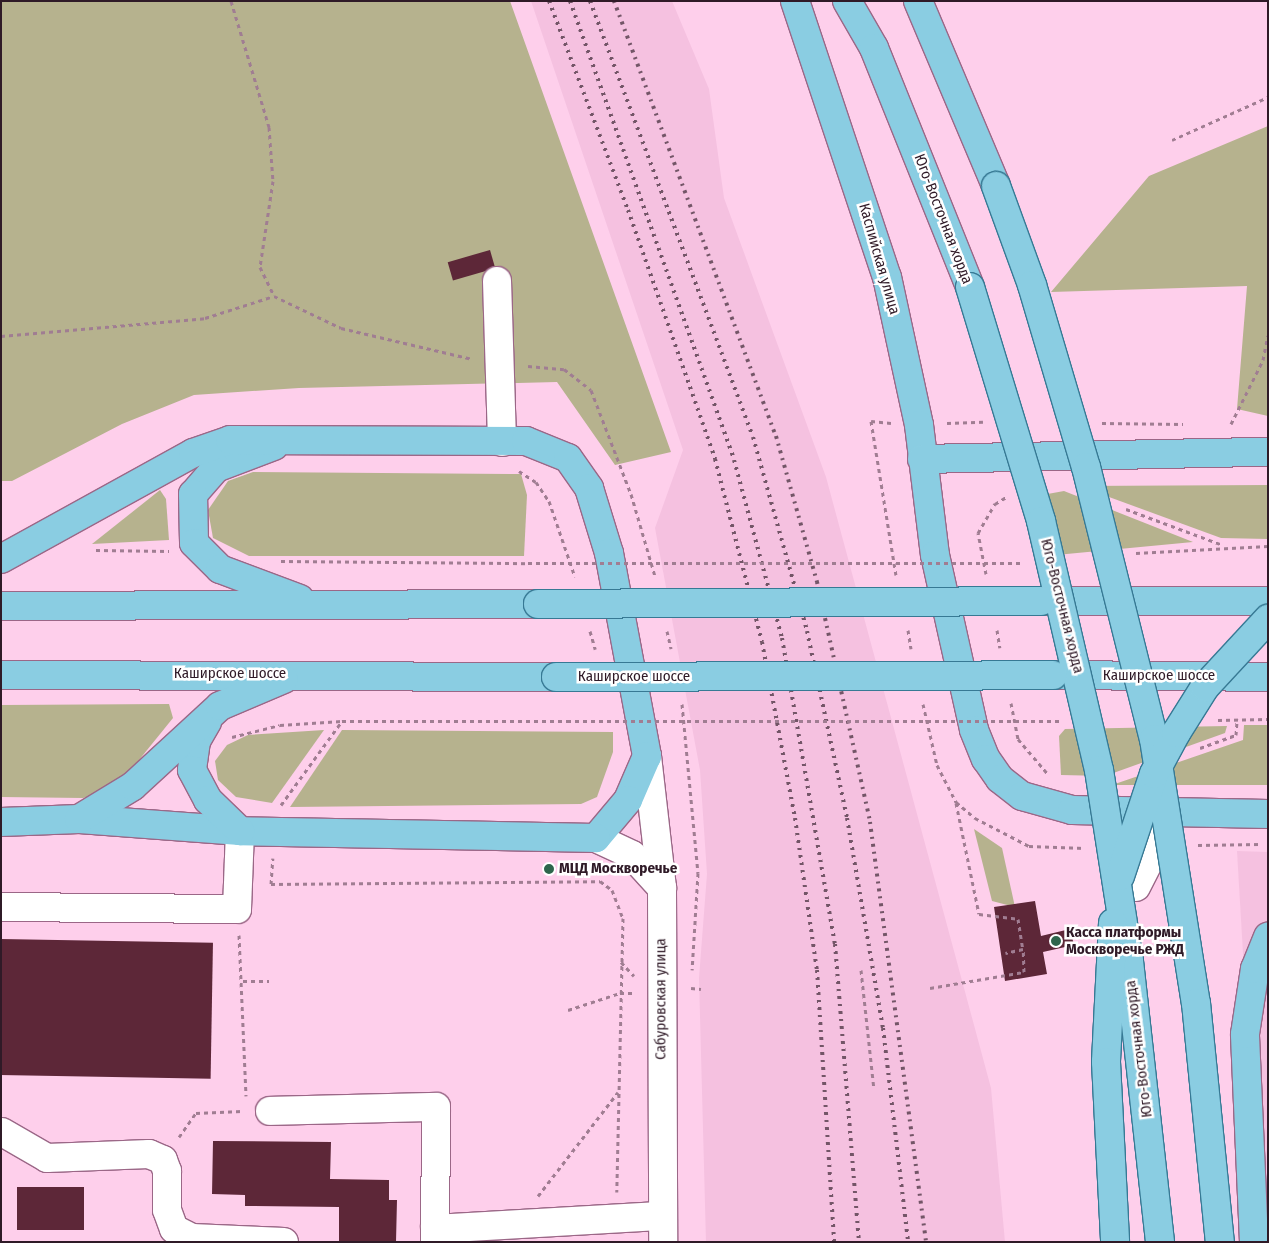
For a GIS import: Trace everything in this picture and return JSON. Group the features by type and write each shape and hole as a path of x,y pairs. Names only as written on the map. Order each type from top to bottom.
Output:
{"main road":[{"name":"Каспийская улица","path":"795,1 887,277 919,425 935,555 974,730 1000,779 1022,796 1072,810 1268,814"},
{"name":"Юго-Восточная хорда","path":"847,1 874,48 970,287 1064,608 1116,875 1160,1242"},
{"path":"918,1 965,107 1032,284 1128,622 1171,829 1196,1003 1220,1242"},
{"path":"1,559 193,453 230,440 282,443 526,442 568,458 590,488 609,553 647,756 628,800 596,838 240,830 79,819 1,822"},
{"path":"282,443 216,468 193,494 194,543 220,569 318,606"},
{"path":"922,459 1268,452"},
{"path":"1,606 1268,601"},
{"path":"1115,1242 1106,996 1121,869 1154,774 1176,733 1205,687 1268,619"},
{"path":"79,819 133,786 220,706 300,673"},
{"name":"Каширское шоссе","path":"1,675 300,673 556,677 1053,675 1268,677"},
{"path":"220,706 196,741 192,770 208,800 240,830"},
{"path":"1254,1242 1245,1034 1255,969 1268,936"}],"street":[{"path":"497,281 502,442"},
{"name":"Сабуровская улица","path":"647,756 662,888 663,1229"},
{"path":"1136,887 1152,855 1155,813"},
{"path":"1,907 237,909 240,830"},
{"path":"596,838 632,855 662,888"},
{"path":"270,1111 436,1107 435,1236 516,1224 617,1218 663,1229"},
{"path":"1,1133 47,1158 149,1154 163,1160 167,1210 174,1229 192,1238 284,1242"}],"path":[{"path":"231,1 270,137 273,181 260,267 274,296 341,328 448,356 564,369 591,390 631,494 656,580"},
{"path":"1172,140 1268,97"},
{"path":"1,336 205,318 274,296"},
{"path":"1231,424 1263,360 1268,335"},
{"path":"514,471 528,475 550,501 576,581"},
{"path":"987,580 978,533 995,504 1015,492"},
{"path":"1122,507 1223,545"},
{"path":"1129,554 1223,545 1268,546"},
{"path":"96,550 169,551"},
{"path":"269,561 1034,563"},
{"path":"666,624 672,653"},
{"path":"996,626 1002,654"},
{"path":"590,628 597,656"},
{"path":"680,692 687,731 698,873 691,990 701,989"},
{"path":"1009,692 1018,739 1054,779"},
{"path":"613,713 618,732"},
{"path":"288,810 279,808 342,721"},
{"path":"225,740 259,728 342,721 1060,721"},
{"path":"930,988 1024,972 1023,949 1018,919 979,914 956,802"},
{"path":"1193,845 1268,844"},
{"path":"271,884 600,881 612,890 623,918 618,1091 617,1218"},
{"path":"163,1160 196,1113 247,1111 243,981 237,909"},
{"path":"1004,953 1023,949"},
{"path":"861,970 874,1088"},
{"path":"243,981 269,981"},
{"path":"568,1010 620,994 639,993"},
{"path":"516,1224 618,1091"}],"shaded area":[{"path":"1,1 510,1 671,452 615,465 557,382 299,388 194,395 122,424 12,481 1,481"},
{"path":"531,1 672,1 709,89 724,198 826,477 991,1088 1005,1242 706,1242 699,978 707,874 700,770 655,528 683,450"},
{"path":"1268,126 1268,416 1237,409 1247,286 1051,292 1149,176"},
{"path":"253,472 521,474 527,495 524,556 249,556 213,538 208,510 228,481"},
{"path":"1268,485 1268,539 1221,538 1079,486"},
{"path":"160,490 166,499 169,540 92,544"},
{"path":"1064,491 1193,542 1035,557 1020,499"},
{"path":"169,704 173,718 122,781 102,793 83,798 1,797 1,705"},
{"path":"1244,725 1268,725 1268,785 1112,785 1243,740"},
{"path":"1227,726 1225,733 1105,776 1061,775 1059,736 1065,729"},
{"path":"324,730 272,803 236,797 218,780 215,761 227,745 248,735"},
{"path":"342,730 613,732 613,752 597,797 581,804 290,807"},
{"path":"974,829 1002,848 1015,907 992,901"},
{"path":"1237,851 1268,852 1268,1242 1260,1242"}],"building":[{"path":"490,250 495,268 453,280 448,262"},
{"path":"1035,901 1041,936 1070,929 1074,945 1043,952 1047,974 1005,981 994,907"},
{"path":"1,939 213,943 211,1079 1,1075"},
{"path":"213,1141 331,1142 330,1179 389,1180 389,1200 397,1200 396,1242 339,1242 339,1207 245,1206 245,1195 212,1194"},
{"path":"17,1187 84,1187 84,1230 17,1230"}],"railway":[{"path":"549,1 628,210 715,459 762,642 795,818 817,970 834,1242"},
{"path":"570,1 734,460 782,638 835,944 859,1242"},
{"path":"590,1 753,437 807,631 847,818 883,1028 908,1242"},
{"path":"614,1 776,436 817,582 870,822 926,1242"}],"place":[{"name":"МЦД Москворечье","path":"549,869"},
{"name":"Касса платформы Москворечье РЖД","path":"1056,941"}]}
